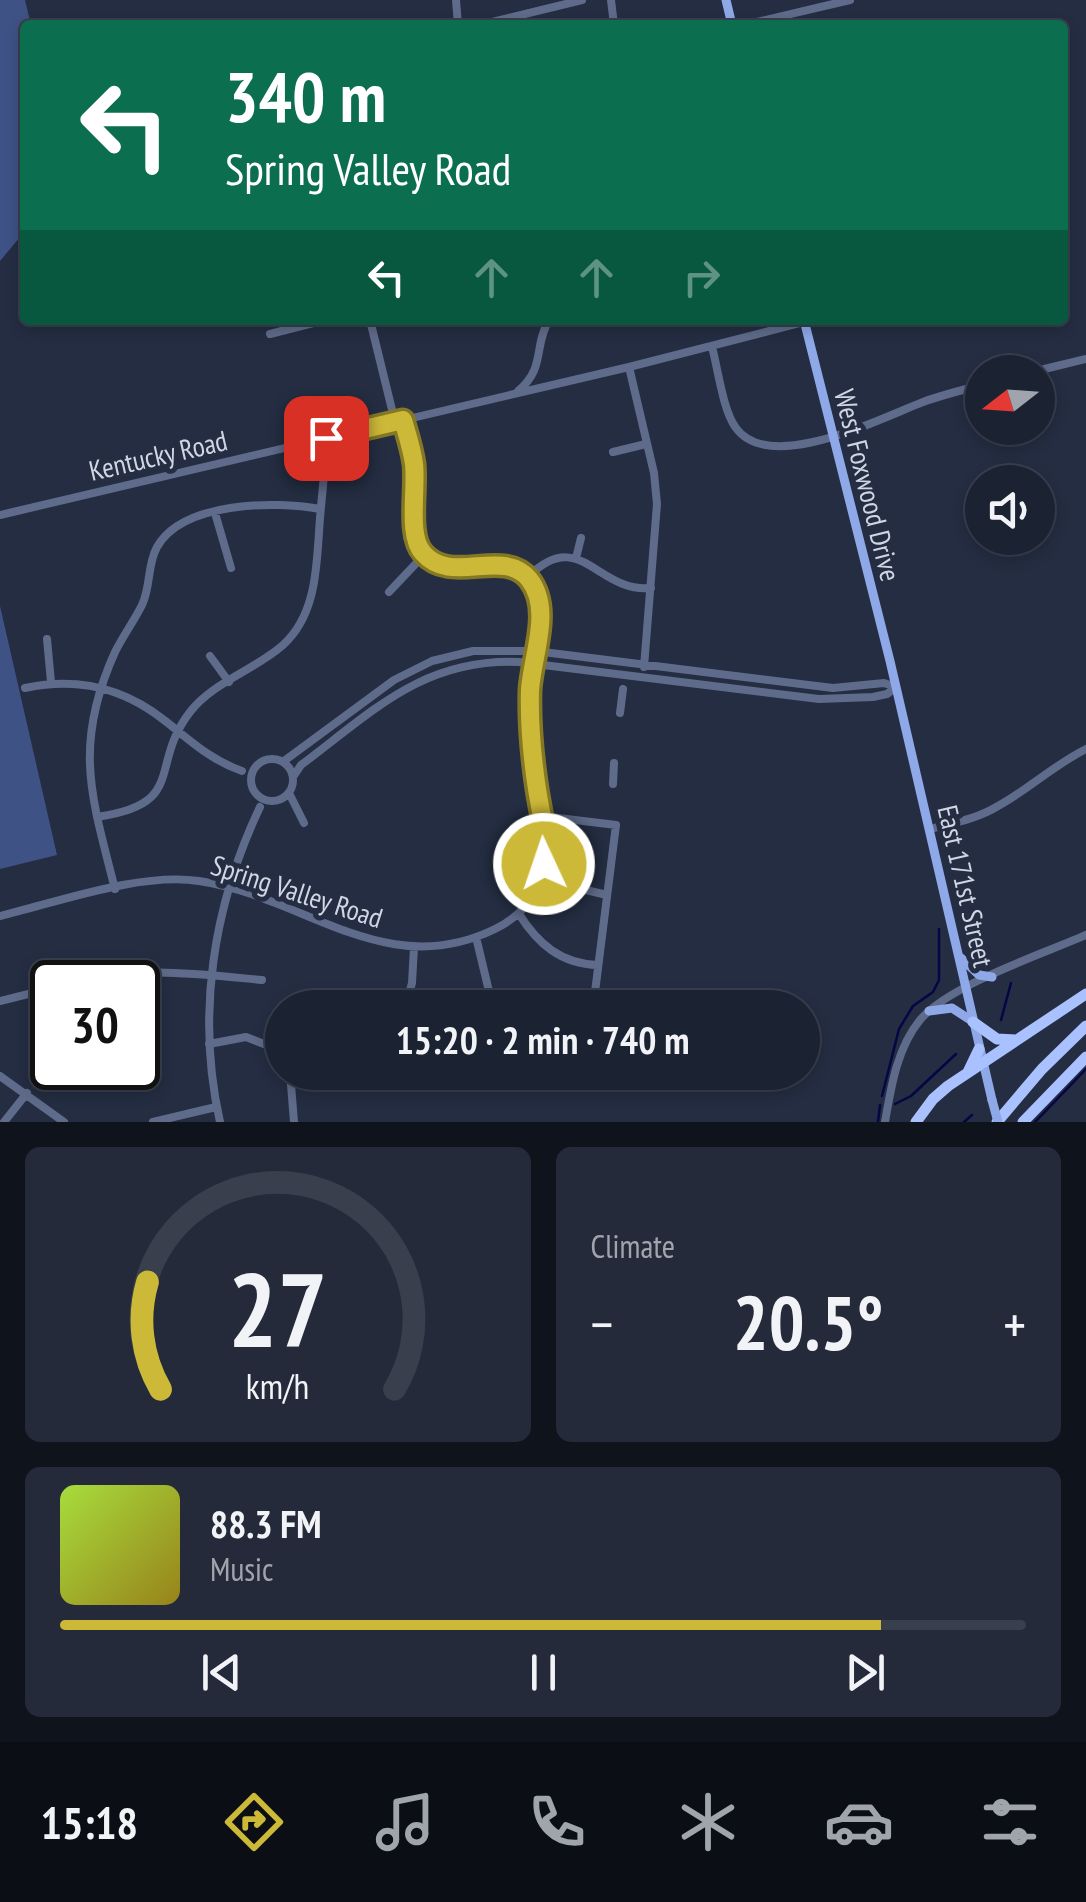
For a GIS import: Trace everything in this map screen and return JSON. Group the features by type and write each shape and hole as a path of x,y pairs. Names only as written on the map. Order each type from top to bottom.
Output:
{"highway":[{"path":"916,1122 933,1099 1086,994"},
{"path":"973,1022 997,1039 1016,1040"},
{"path":"997,1122 1042,1069 1086,1026"},
{"path":"966,1075 979,1049"},
{"path":"1022,1122 1086,1057"}],"main road":[{"name":"West Foxwood Drive","path":"805,325 890,661"},
{"name":"East 171st Street","path":"890,661 997,1122"},
{"path":"960,956 979,975 992,977"},
{"path":"930,1011 952,1008 973,1022"}],"street":[{"path":"500,20 582,0"},
{"path":"765,20 850,0"},
{"path":"270,334 305,325"},
{"path":"371,325 417,493 415,536 424,555 440,564 462,568 509,566 528,578 537,595 540,612 530,734 546,852 535,894 519,914 556,956 598,965"},
{"path":"533,386 547,325"},
{"name":"Kentucky Road","path":"0,515 513,395 533,386 629,368 790,325"},
{"path":"712,347 736,429 748,440 764,446 780,447 833,436 965,390"},
{"path":"1055,366 1086,359"},
{"path":"629,368 658,504 642,677"},
{"path":"96,817 134,808 154,797 162,785 178,732 198,703 282,647 304,619 313,587 326,438"},
{"path":"614,452 646,444"},
{"path":"115,889 89,780 92,716 116,648 144,600 158,545 187,520 216,513 267,505 320,509"},
{"path":"216,513 231,568"},
{"path":"576,558 580,538"},
{"path":"389,592 424,555"},
{"path":"528,578 551,560 576,558 620,585 652,588"},
{"path":"47,639 51,682"},
{"path":"284,761 406,674 432,661 473,651 536,651 833,688 884,683 896,687"},
{"path":"210,656 229,682"},
{"path":"304,823 289,793 301,765 411,684 472,663 534,663 832,700 873,697 896,687"},
{"path":"406,674 411,684"},
{"path":"748,690 750,678"},
{"path":"25,688 77,682 132,699 214,760 242,771 257,796 260,807 228,887 211,975 209,1044 220,1122"},
{"path":"832,700 833,688"},
{"path":"620,712 623,689"},
{"path":"930,829 970,819 998,806 1053,766 1086,749"},
{"path":"242,771 272,758 284,761 293,777"},
{"path":"612,784 614,762"},
{"path":"250,782 257,764"},
{"path":"260,807 289,793"},
{"path":"257,796 272,802"},
{"path":"542,816 616,825 595,990"},
{"path":"503,857 569,886 607,895"},
{"name":"Spring Valley Road","path":"0,916 170,879 228,887 366,940 414,947 448,945 476,937 519,914"},
{"path":"885,1122 900,1058 912,1032 930,1011 967,988 1086,936"},
{"path":"476,937 489,990"},
{"path":"410,990 414,947"},
{"path":"160,972 262,980"},
{"path":"0,1002 30,994"},
{"path":"209,1044 246,1037 265,1044"},
{"path":"0,1076 64,1122"},
{"path":"291,1090 294,1122"},
{"path":"4,1122 27,1093"},
{"path":"152,1122 216,1107"}],"shaded area":[{"path":"0,0 25,0 30,20 20,20 20,237 0,261"},
{"path":"0,606 57,855 0,869"}],"waterway":[{"path":"882,1096 899,1029 913,1006 933,992 939,980 939,929"},
{"path":"1001,1020 1011,983"},
{"path":"895,1104 911,1096 956,1054"},
{"path":"1035,1122 1086,1069"},
{"path":"878,1122 880,1105"},
{"path":"964,1122 972,1115"}],"route":[{"path":"326,438 403,420 417,493 415,536 424,555 450,567 509,566 523,573 534,586 540,612 530,688 530,734 544,828 544,864"}]}
